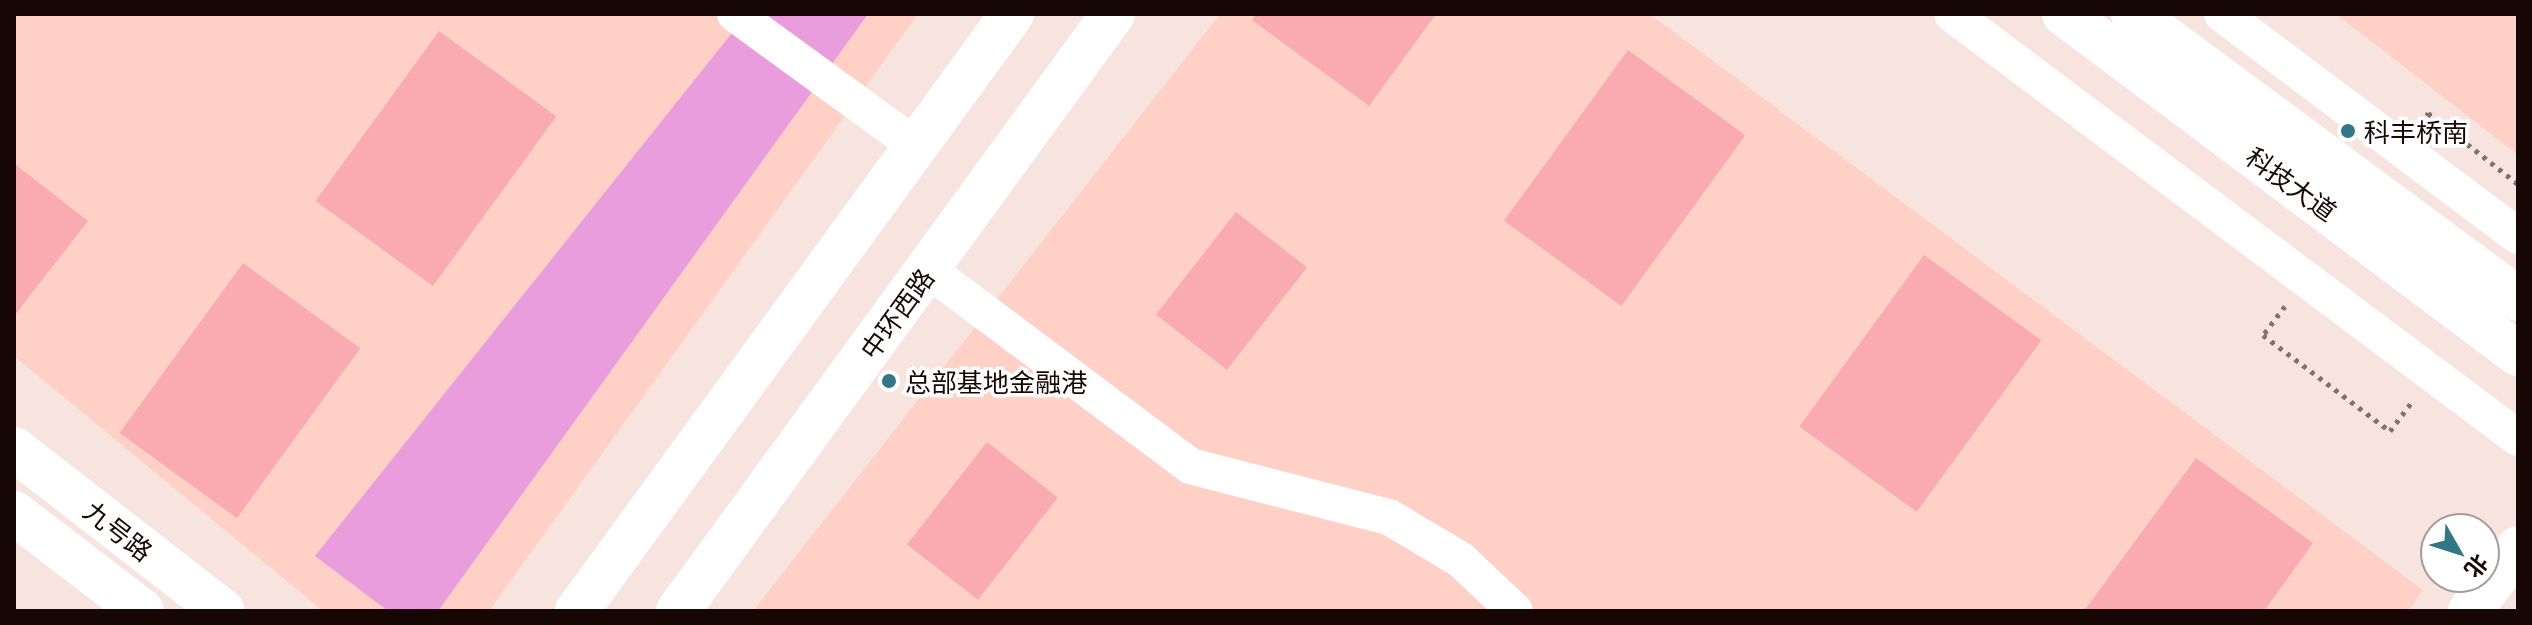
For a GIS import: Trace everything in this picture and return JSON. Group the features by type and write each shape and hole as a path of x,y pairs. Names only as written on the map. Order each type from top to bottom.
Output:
{"street":[{"path":"735,14 916,146"},
{"path":"577,611 1012,14"},
{"name":"中环西路","path":"678,611 1113,14"},
{"path":"1952,14 2518,438"},
{"name":"科技大道","path":"2064,14 2518,354"},
{"name":"科技大道","path":"2133,14 2518,299"},
{"path":"2222,14 2518,236"},
{"path":"927,269 1190,466 1389,517 1461,560 1515,611"},
{"name":"九号路","path":"14,449 223,611"},
{"name":"九号路","path":"14,513 142,611"},
{"path":"2470,611 2518,548"}],"path":[{"path":"2428,113 2518,184"},
{"path":"2263,335 2390,431"}],"shaded area":[{"path":"14,14 918,14 489,611 323,611 14,356"},
{"path":"747,14 868,14 438,611 388,611 315,556"},
{"path":"1220,14 1650,14 2420,588 2421,593 2408,611 753,611"},
{"path":"2336,14 2518,14 2518,155"}],"building":[{"path":"1256,14 1436,14 1369,106 1252,20"},
{"path":"439,31 556,116 433,286 316,201"},
{"path":"1628,50 1745,135 1621,306 1504,221"},
{"path":"16,165 88,221 14,316 14,168"},
{"path":"1236,212 1307,267 1227,370 1156,314"},
{"path":"1924,255 2041,340 1917,512 1799,427"},
{"path":"243,263 360,348 237,518 120,433"},
{"path":"987,442 1058,497 978,600 907,544"},
{"path":"2196,458 2313,543 2264,611 2084,611"}],"place":[{"name":"科丰桥南","path":"2348,131"},
{"name":"总部基地金融港","path":"889,381"}]}
